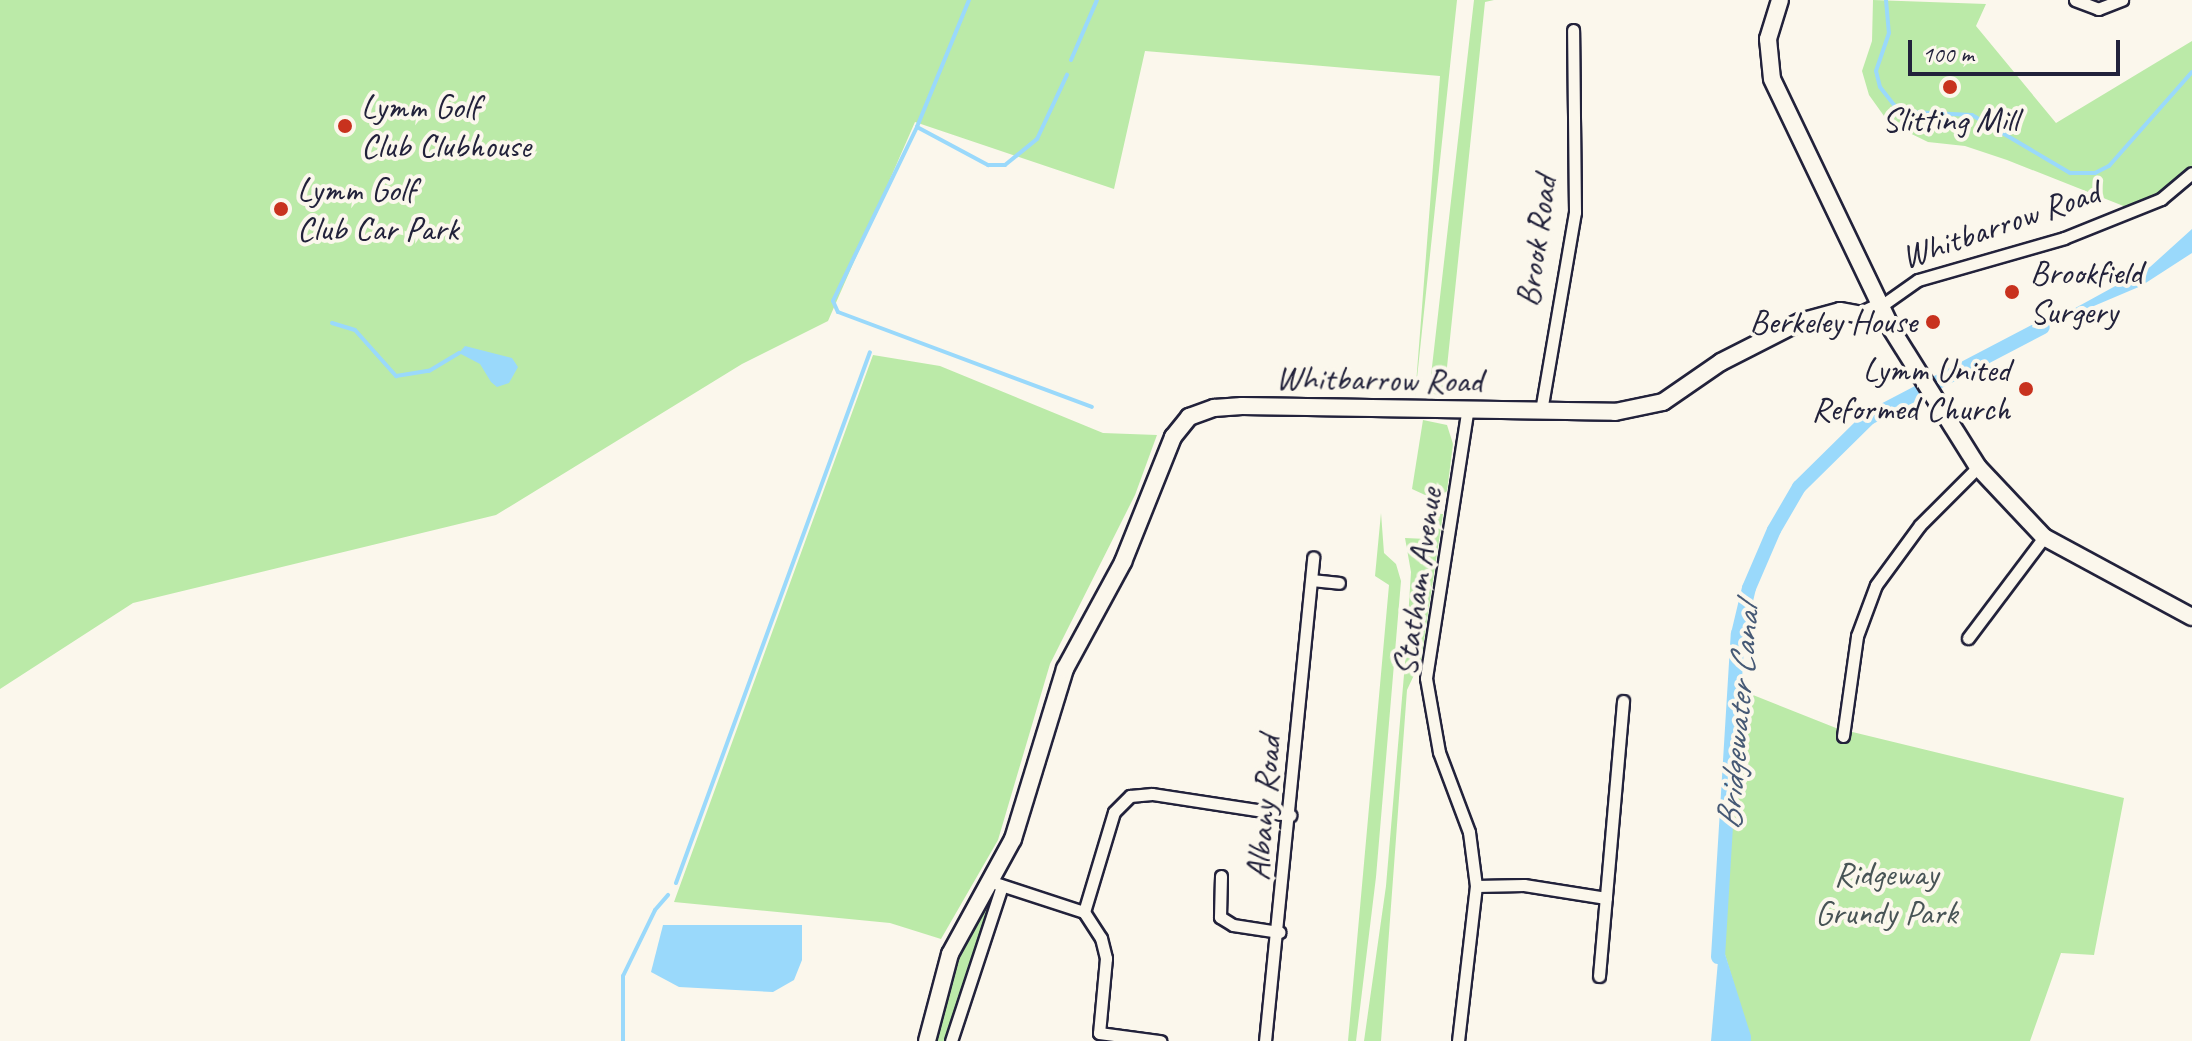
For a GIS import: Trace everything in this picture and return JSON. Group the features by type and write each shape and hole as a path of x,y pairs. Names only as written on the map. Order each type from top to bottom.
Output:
{"street":[{"path":"1780,0 1768,39 1769,70 1881,306 1933,400 1978,467 2044,537 2192,617"},
{"path":"2075,0 2098,9 2122,0"},
{"name":"Brook Road","path":"1541,411 1575,212 1573,30"},
{"name":"Whitbarrow Road","path":"927,1041 945,965 997,884 1065,669 1123,562 1181,424 1201,411 1242,406 1615,412 1663,402 1771,334 1840,311 1862,315 1881,306 1918,280 2064,238 2161,199 2192,173"},
{"name":"Statham Avenue","path":"1458,1041 1476,886 1469,832 1439,752 1426,678 1467,412"},
{"path":"1843,736 1857,636 1876,585 1920,525 1978,467"},
{"path":"1968,638 2044,537"},
{"name":"Albany Road","path":"1265,1041 1279,932 1313,557"},
{"path":"1312,580 1339,583"},
{"path":"1599,976 1623,701"},
{"path":"1084,912 1114,812 1130,796 1152,794 1290,815"},
{"path":"1221,876 1220,917 1233,925 1279,932"},
{"path":"951,1041 997,884 1084,912 1101,938 1106,958 1099,1033 1160,1041"},
{"path":"1476,886 1524,885 1606,898"}],"green space":[{"path":"0,0 1457,0 1415,397 1440,76 1145,51 1114,189 915,122 828,321 742,364 496,515 133,603 0,689"},
{"path":"1474,0 1494,0 1485,2 1444,396 1429,393"},
{"path":"1873,0 1986,4 1976,26 2056,123 2192,41 2192,171 2173,191 2126,207 1965,146 1928,142 1889,123 1869,95 1862,71 1872,41"},
{"path":"873,355 940,366 1103,433 1157,435 1135,495 1050,664 998,840 941,939 890,923 674,902"},
{"path":"1423,420 1447,425 1453,444 1447,491 1436,500 1412,489"},
{"path":"1381,513 1384,553 1396,564 1401,581 1376,877 1356,1041 1348,1041 1389,585 1375,576"},
{"path":"1429,513 1443,514 1421,660 1407,690 1381,1041 1364,1041 1386,886 1406,651 1411,572 1405,538 1427,539"},
{"name":"Ridgeway Grundy Park","path":"1733,687 1836,728 2124,798 2094,955 2061,953 2030,1041 1751,1041 1720,938"},
{"path":"992,882 1002,886 951,1041 927,1041 935,997"}],"water":[{"path":"2192,229 2192,253 2141,286 2028,334 2150,267"},
{"path":"465,346 512,358 518,367 509,383 497,387 491,382 480,364 459,353"},
{"path":"663,925 802,925 802,960 794,980 773,992 679,987 651,972"},
{"path":"1720,938 1751,1036 1751,1041 1711,1041"}],"waterway":[{"path":"969,0 917,127 833,301 838,312 1092,407"},
{"path":"1071,60 1097,0"},
{"path":"1886,0 1889,33 1876,71 1880,87 1894,105 1911,112 1972,115 2070,173 2095,173 2109,166 2192,72"},
{"path":"917,127 988,165 1005,165 1037,139 1067,75"},
{"path":"332,323 355,330 396,376 429,371 459,353"},
{"name":"Bridgewater Canal","path":"1718,957 1738,634 1749,588 1774,530 1799,487 1869,418 2043,327"},
{"path":"676,883 870,352"},
{"path":"623,1041 623,976 655,910 668,895"}],"place":[{"name":"Slitting Mill","path":"1950,87"},
{"name":"Lymm Golf Club Clubhouse","path":"345,126"},
{"name":"Lymm Golf Club Car Park","path":"281,209"},
{"name":"Brookfield Surgery","path":"2012,292"},
{"name":"Berkeley House","path":"1933,322"},
{"name":"Lymm United Reformed Church","path":"2026,389"}]}
